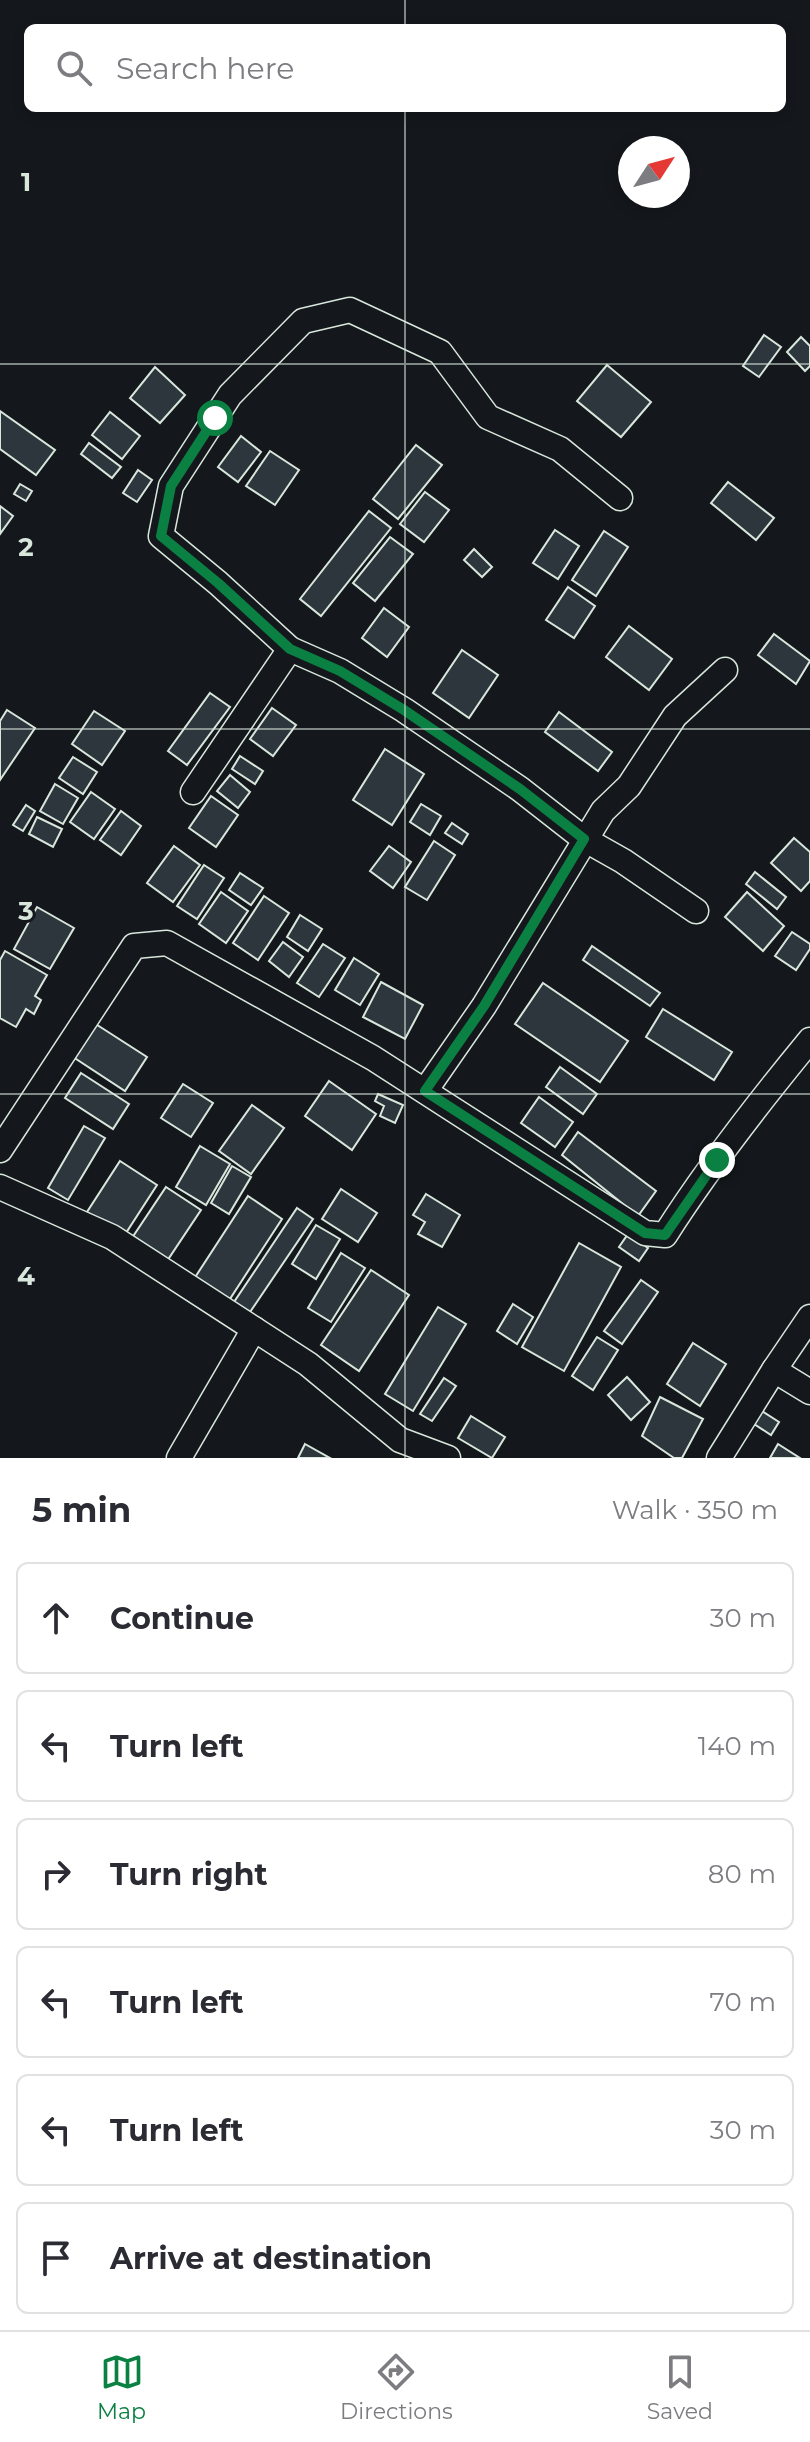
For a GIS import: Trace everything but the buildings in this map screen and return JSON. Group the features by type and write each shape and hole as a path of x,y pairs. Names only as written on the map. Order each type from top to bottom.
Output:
{"street":[{"path":"620,498 560,449 488,417 440,352 350,310 303,321 230,395 171,486 161,536 290,649 340,671 404,710 520,789 584,839 623,861 696,911"},
{"path":"193,792 290,649"},
{"path":"425,1091 484,1006 603,811 629,786 675,716 725,670"},
{"path":"0,1150 9,1116 134,946 167,943 373,1058 645,1233 665,1235 771,1087 810,1040"},
{"path":"0,1187 112,1237 308,1364 400,1440 448,1458"},
{"path":"719,1458 810,1317"},
{"path":"179,1458 254,1329"},
{"path":"774,1370 810,1392"}],"route":[{"path":"215,418 171,486 161,536 290,649 340,671 404,710 520,789 584,839 484,1006 425,1091 645,1233 665,1235 717,1160"}]}
